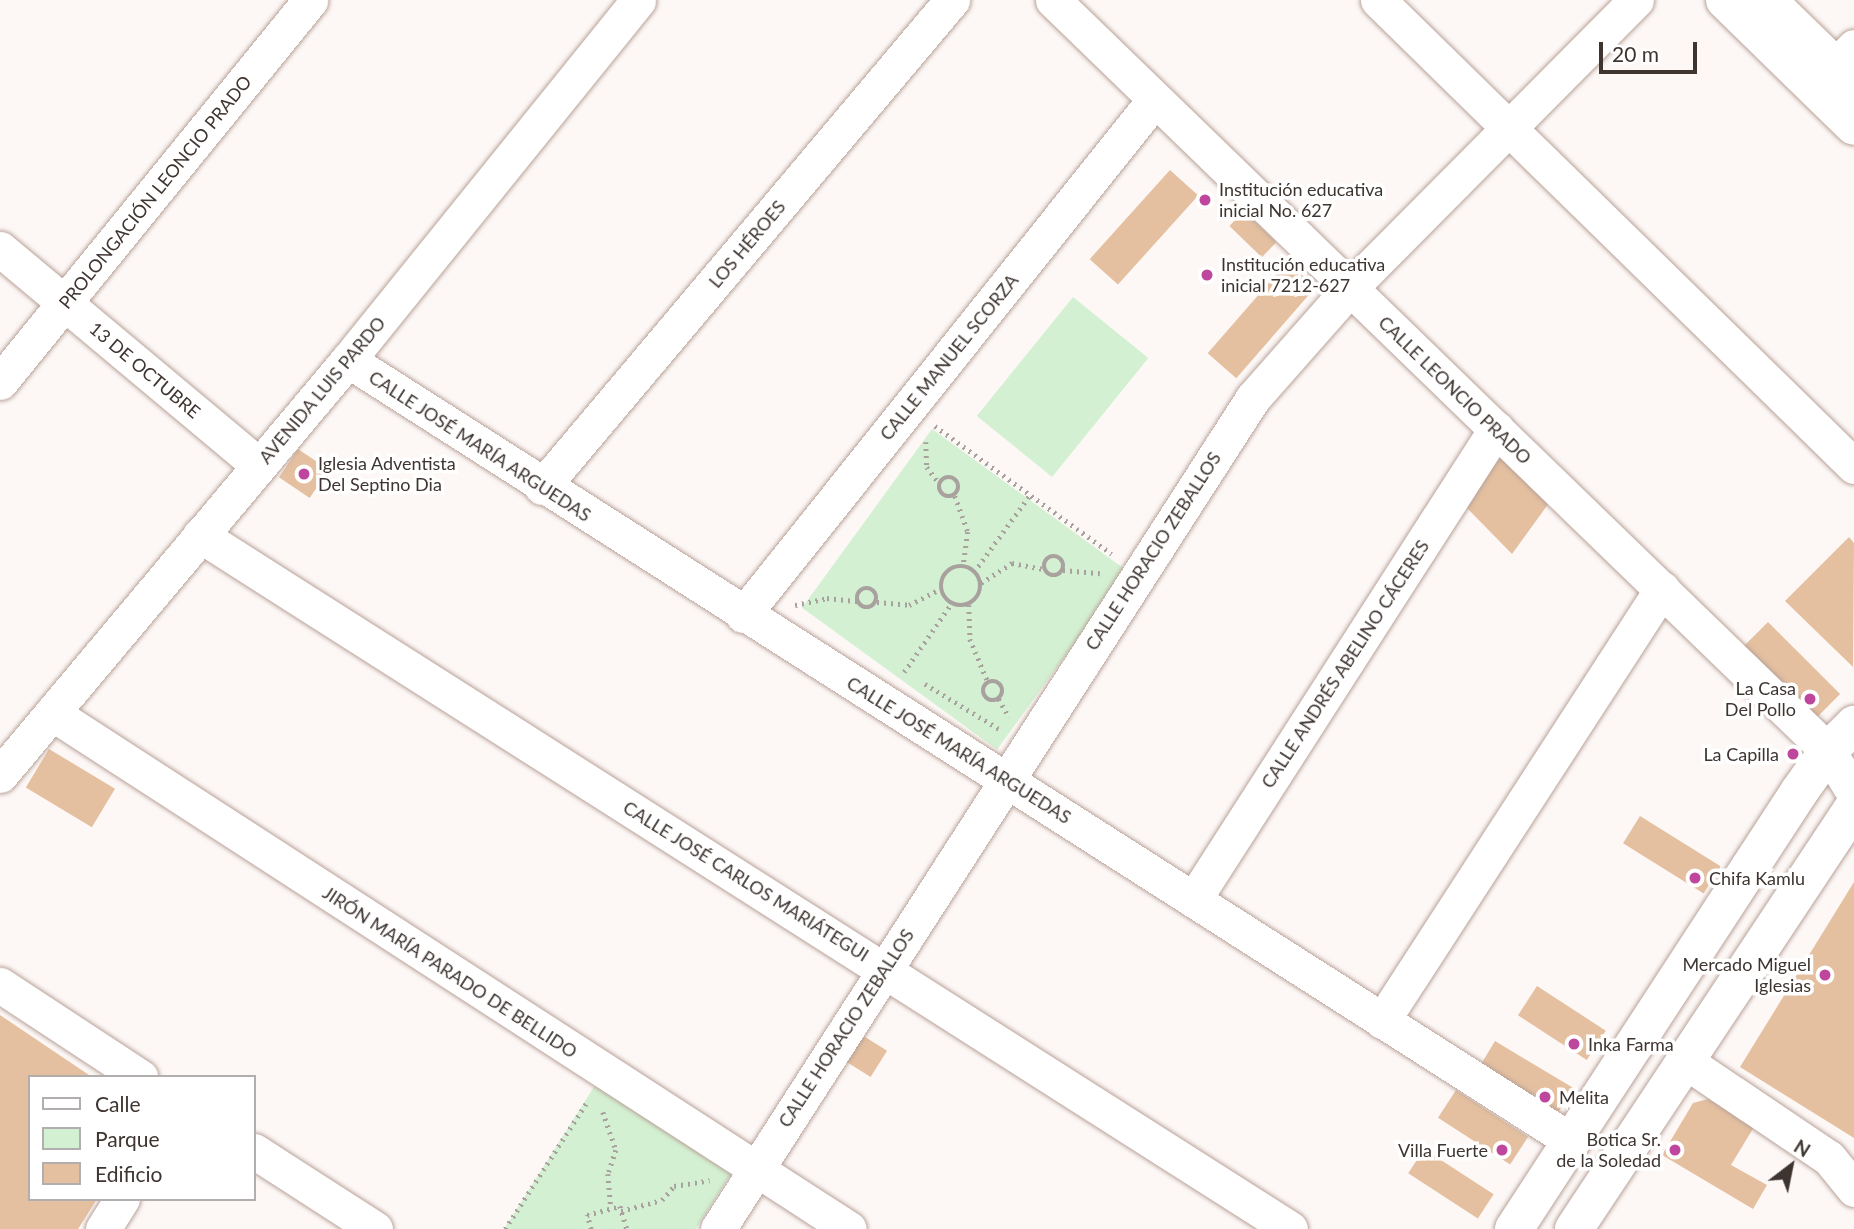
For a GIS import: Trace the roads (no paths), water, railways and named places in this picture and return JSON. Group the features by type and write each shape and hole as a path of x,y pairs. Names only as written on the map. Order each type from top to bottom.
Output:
{"main road":[{"path":"1725,0 1839,72"},
{"path":"1767,0 1839,72 1854,126"},
{"path":"1514,1229 1570,1140 1841,738"},
{"path":"1574,1229 1854,807"}],"street":[{"name":"PROLONGACIÓN LEONCIO PRADO","path":"0,382 310,0"},
{"name":"AVENIDA LUIS PARDO","path":"0,775 348,360 638,0"},
{"name":"LOS HÉROES","path":"542,488 952,0"},
{"name":"CALLE LEONCIO PRADO","path":"1053,0 1662,589 1841,738 1854,793"},
{"path":"1378,0 1854,466"},
{"name":"CALLE HORACIO ZEBALLOS","path":"718,1229 1005,779 1131,568 1253,398 1350,289 1636,0"},
{"name":"CALLE MANUEL SCORZA","path":"743,615 1155,99"},
{"name":"13 DE OCTUBRE","path":"0,249 258,465"},
{"name":"CALLE JOSÉ MARÍA ARGUEDAS","path":"348,360 542,488 1005,779 1570,1140"},
{"name":"CALLE ANDRÉS ABELINO CÁCERES","path":"1194,900 1496,429"},
{"name":"CALLE JOSÉ CARLOS MARIÁTEGUI","path":"200,535 884,968 1290,1229"},
{"path":"1382,1021 1662,589"},
{"name":"JIRÓN MARÍA PARADO DE BELLIDO","path":"52,713 600,1081 756,1171 849,1229"},
{"path":"0,985 136,1075"},
{"path":"1685,1061 1829,1158 1854,1189"},
{"path":"256,1152 375,1229"},
{"path":"103,1229 121,1201"}],"place":[{"name":"Institución educativa inicial No. 627","path":"1205,200"},
{"name":"Institución educativa inicial 7212-627","path":"1207,275"},
{"name":"Iglesia Adventista Del Septino Dia","path":"304,474"},
{"name":"La Casa Del Pollo","path":"1810,699"},
{"name":"La Capilla","path":"1793,754"},
{"name":"Chifa Kamlu","path":"1695,878"},
{"name":"Mercado Miguel Iglesias","path":"1825,975"},
{"name":"Inka Farma","path":"1574,1044"},
{"name":"Melita","path":"1545,1097"},
{"name":"Villa Fuerte","path":"1502,1150"},
{"name":"Botica Sr. de la Soledad","path":"1675,1150"}]}
